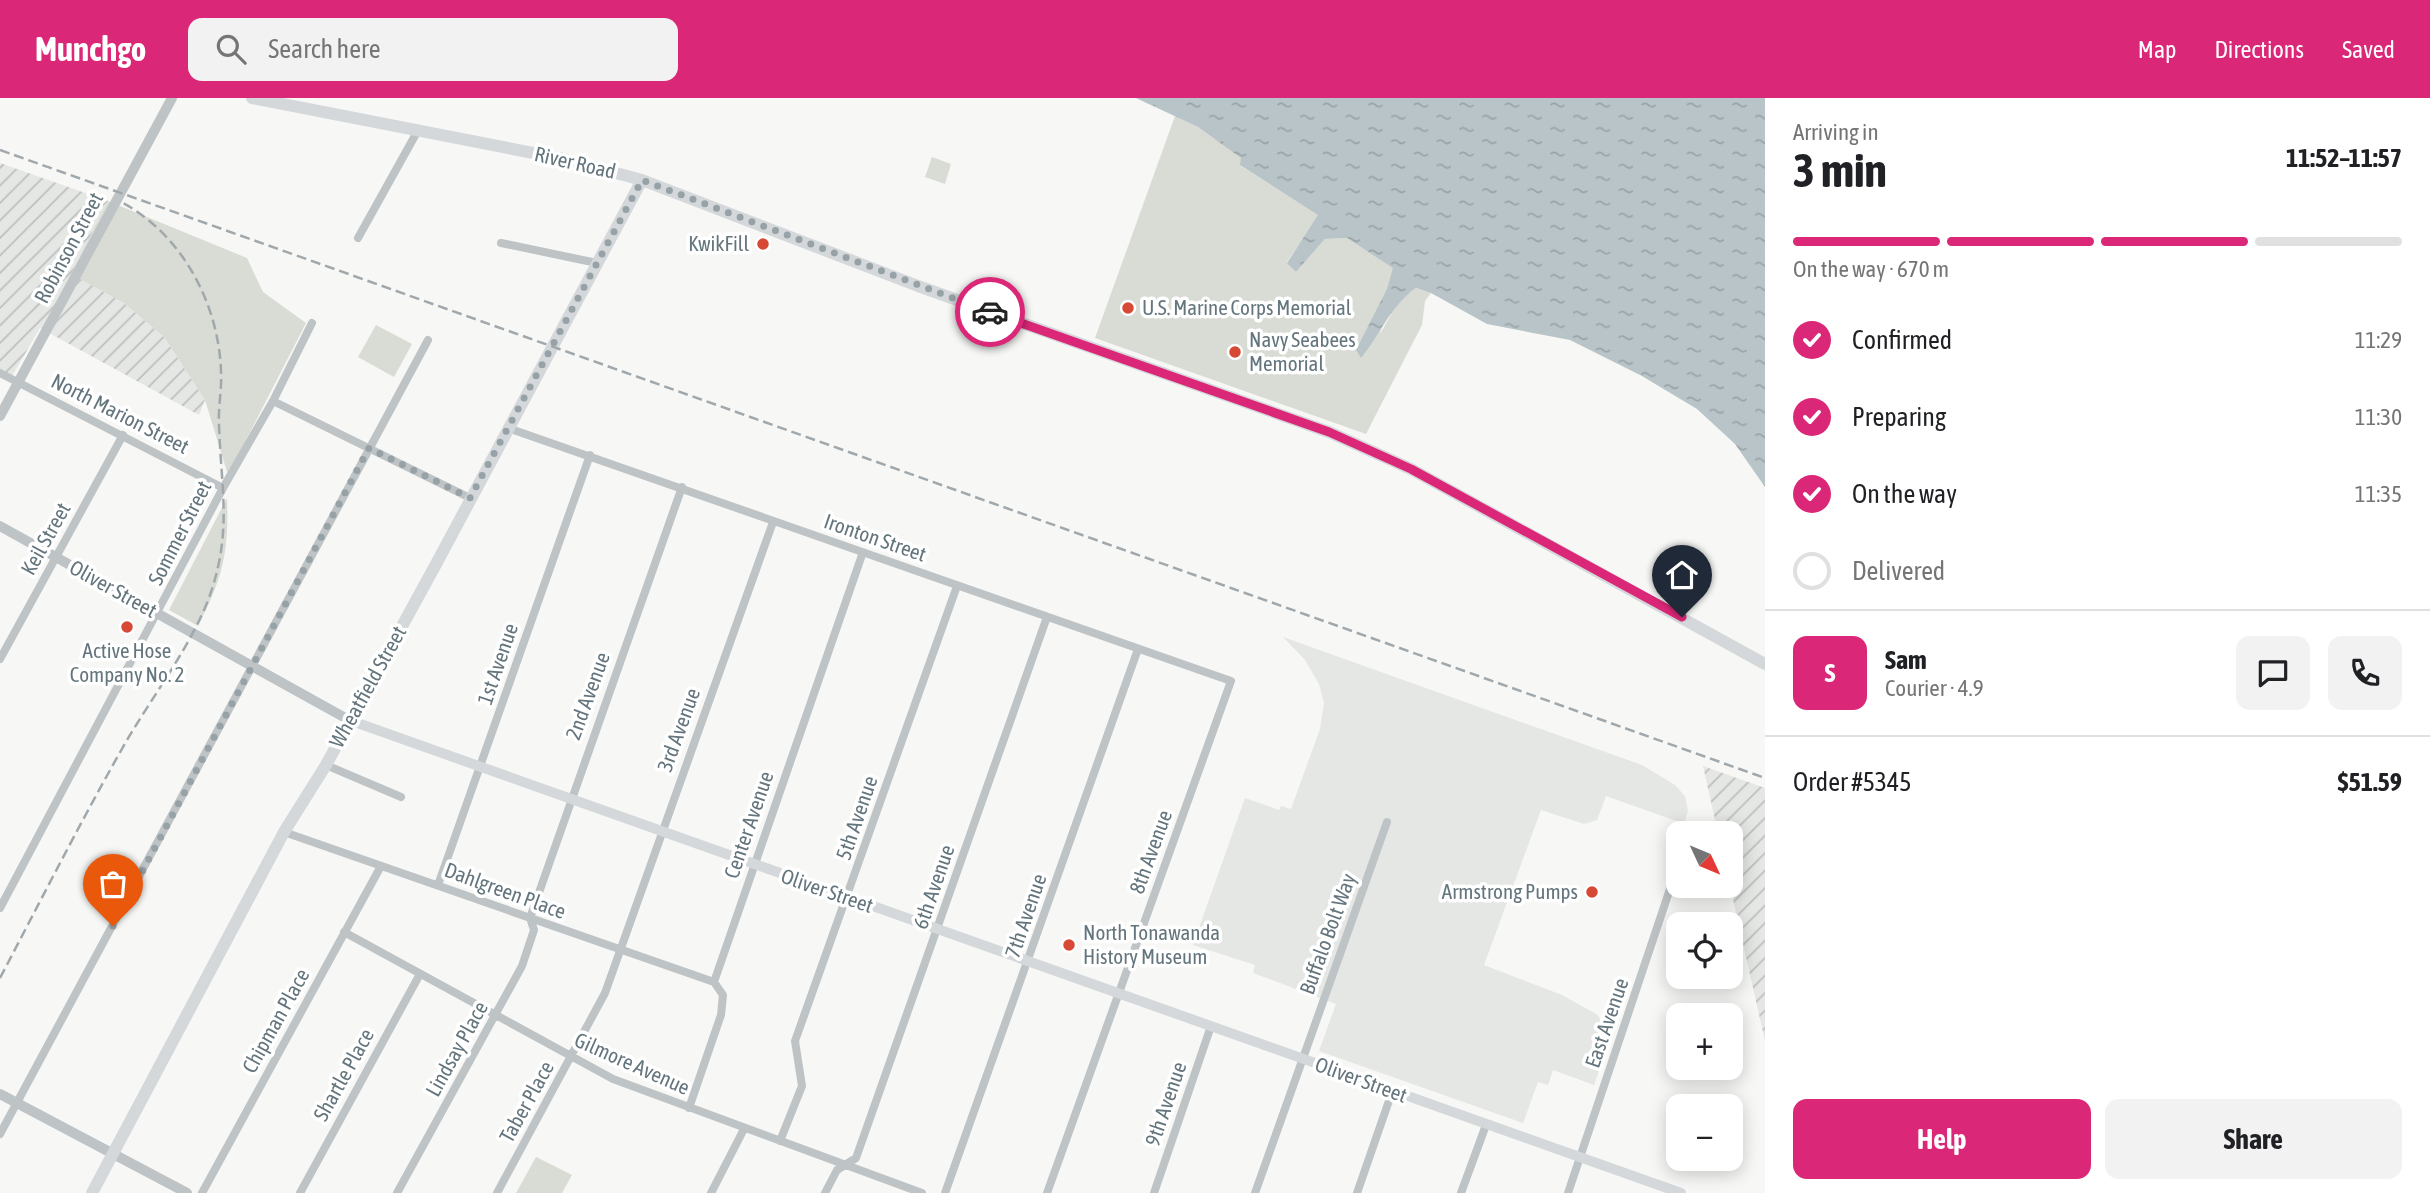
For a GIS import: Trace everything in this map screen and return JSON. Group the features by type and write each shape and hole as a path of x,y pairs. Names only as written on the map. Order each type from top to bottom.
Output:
{"main road":[{"name":"River Road","path":"252,98 564,159 642,180 918,286 1329,432 1373,450 1765,664"},
{"name":"Wheatfield Street","path":"92,1193 284,832 326,765 642,180"},
{"name":"Oliver Street","path":"349,720 1680,1193"}],"street":[{"name":"Robinson Street","path":"0,416 172,98"},
{"path":"358,238 417,132"},
{"path":"501,243 597,263"},
{"name":"Sommer Street","path":"0,908 223,488 273,401 312,323"},
{"path":"0,1134 428,340"},
{"name":"North Marion Street","path":"0,373 223,488"},
{"path":"273,401 470,498"},
{"name":"Ironton Street","path":"508,428 590,454 773,522 1231,681"},
{"name":"Keil Street","path":"0,659 123,435"},
{"name":"1st Avenue","path":"438,885 590,454"},
{"name":"2nd Avenue","path":"530,918 682,487"},
{"name":"3rd Avenue","path":"620,951 773,522"},
{"name":"Oliver Street","path":"0,526 349,720"},
{"name":"Center Avenue","path":"714,982 863,552"},
{"name":"5th Avenue","path":"780,1141 802,1086 795,1041 957,586"},
{"name":"6th Avenue","path":"825,1193 837,1170 856,1158 1047,617"},
{"name":"7th Avenue","path":"945,1193 1138,649"},
{"name":"8th Avenue","path":"1047,1193 1231,681"},
{"path":"326,765 401,797"},
{"name":"Buffalo Bolt Way","path":"1255,1193 1387,822"},
{"name":"Dahlgreen Place","path":"284,832 714,982"},
{"name":"Chipman Place","path":"202,1193 381,866"},
{"name":"East Avenue","path":"1568,1193 1667,898"},
{"name":"Lindsay Place","path":"397,1193 522,966 534,930 530,918"},
{"name":"Gilmore Avenue","path":"344,932 613,1079 922,1193"},
{"name":"Taber Place","path":"498,1193 605,993 620,951"},
{"name":"Shartle Place","path":"300,1193 420,974"},
{"path":"689,1108 721,1015 723,995 714,982"},
{"name":"9th Avenue","path":"1154,1193 1211,1026"},
{"path":"1357,1193 1392,1092"},
{"path":"0,1094 187,1193"},
{"path":"1461,1193 1486,1125"},
{"path":"711,1193 744,1129"}],"shaded area":[{"path":"1175,116 1198,127 1242,158 1241,166 1319,215 1287,262 1296,272 1325,239 1347,238 1394,268 1380,334 1399,300 1416,288 1431,293 1425,301 1422,325 1366,434 1095,338"},
{"path":"932,157 951,164 945,184 925,177"},
{"path":"0,163 108,201 72,274 124,303 164,337 205,400 199,415 40,328 11,378 0,372"},
{"path":"108,201 247,258 263,292 306,323 228,475 205,400 164,337 124,303 71,274"},
{"path":"376,325 412,344 394,377 358,357"},
{"path":"227,498 227,534 223,564 198,626 169,610"},
{"path":"1283,637 1642,765 1675,785 1685,796 1688,811 1685,821 1676,821 1606,796 1597,820 1584,824 1541,810 1484,965 1562,995 1598,1015 1605,1031 1612,1033 1594,1085 1553,1070 1548,1085 1538,1082 1523,1123 1319,1051 1336,1004 1253,973 1255,965 1193,945 1245,798 1279,810 1281,806 1291,809 1320,729 1324,703 1319,684 1305,660"},
{"path":"1703,766 1765,788 1765,1041 1743,944 1743,912 1736,912 1733,898 1743,898 1743,821 1715,821"},
{"path":"536,1157 572,1175 562,1193 516,1193"}],"water":[{"path":"1136,98 1765,98 1765,487 1735,444 1697,409 1642,376 1570,340 1487,324 1431,293 1416,288 1400,303 1361,358 1356,350 1387,289 1393,268 1347,238 1325,239 1296,272 1287,263 1318,215 1240,165 1241,158 1198,127"}],"railway":[{"path":"0,150 1765,778"},
{"path":"0,978 127,740 204,611 221,548 224,508 219,418 221,372 213,321 205,297 179,252 162,232 121,202"}],"way so far":[{"path":"113,926 369,448 470,498 642,180 990,312"}],"place":[{"name":"KwikFill","path":"763,244"},
{"name":"U.S. Marine Corps Memorial","path":"1128,308"},
{"name":"Navy Seabees Memorial","path":"1235,352"},
{"name":"Active Hose Company No. 2","path":"127,627"},
{"name":"Armstrong Pumps","path":"1592,892"},
{"name":"North Tonawanda History Museum","path":"1069,945"}],"route":[{"path":"990,312 1329,432 1383,455 1682,617"}]}
